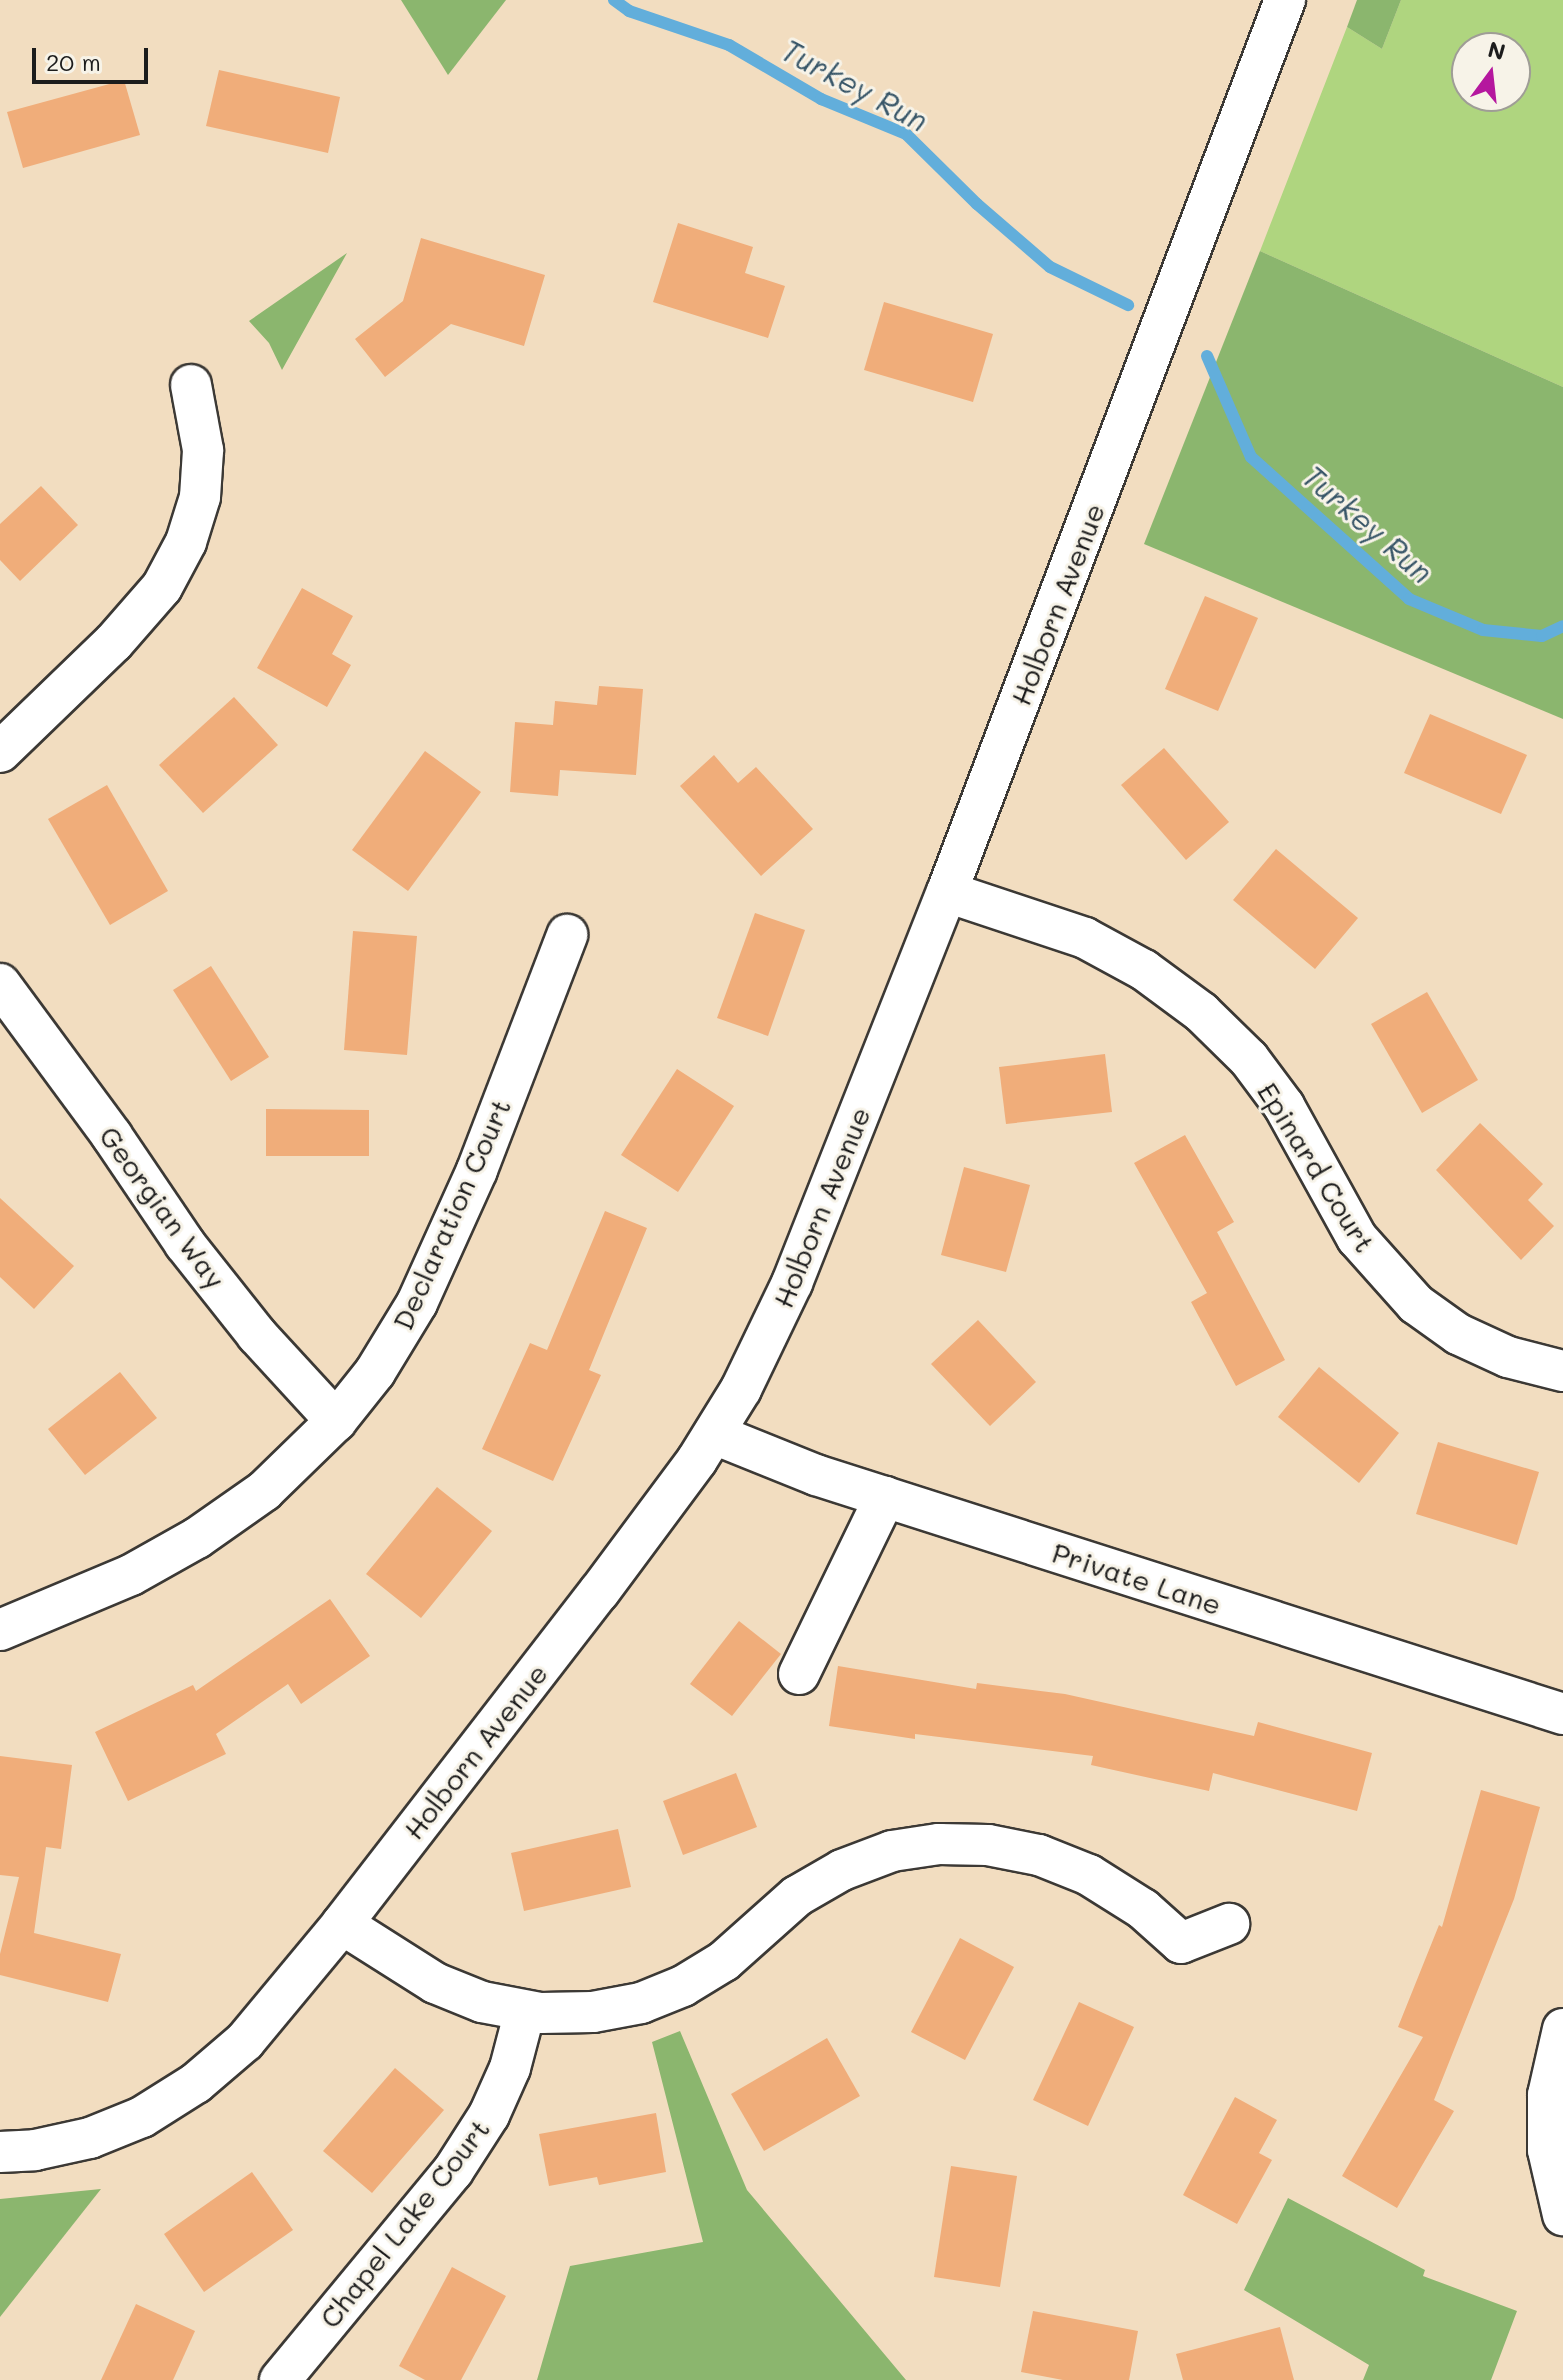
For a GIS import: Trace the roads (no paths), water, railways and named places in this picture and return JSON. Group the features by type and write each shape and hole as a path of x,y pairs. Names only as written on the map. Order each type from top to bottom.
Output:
{"street":[{"name":"Holborn Avenue","path":"0,2152 35,2150 90,2138 142,2117 196,2083 245,2041 342,1924 599,1592 714,1434 741,1389 792,1283 947,892 1285,0"},
{"path":"0,752 123,631 162,587 186,542 200,497 203,450 191,385"},
{"name":"Epinard Court","path":"947,892 1085,938 1144,970 1201,1012 1249,1059 1284,1106 1357,1238 1416,1304 1458,1334 1508,1357 1563,1371"},
{"name":"Declaration Court","path":"0,1630 131,1575 197,1538 264,1491 336,1421 375,1372 417,1303 477,1170 567,935"},
{"name":"Georgian Way","path":"0,984 185,1244 257,1335 336,1421"},
{"name":"Private Lane","path":"714,1434 816,1475 1563,1714"},
{"path":"799,1674 885,1497"},
{"path":"342,1924 435,1983 482,2002 525,2011 593,2012 641,2003 683,1986 724,1961 797,1896 842,1870 892,1851 939,1844 988,1845 1039,1855 1089,1875 1143,1909 1181,1943 1229,1924"},
{"name":"Chapel Lake Court","path":"280,2380 453,2171 482,2126 510,2068 525,2011"},
{"path":"1563,2029 1548,2095 1548,2150 1563,2215"}],"waterway":[{"name":"Turkey Run","path":"614,0 629,11 729,45 821,99 906,134 977,204 1050,267 1128,305"},
{"name":"Turkey Run","path":"1207,356 1251,457 1409,599 1483,630 1542,636 1563,626"}]}
